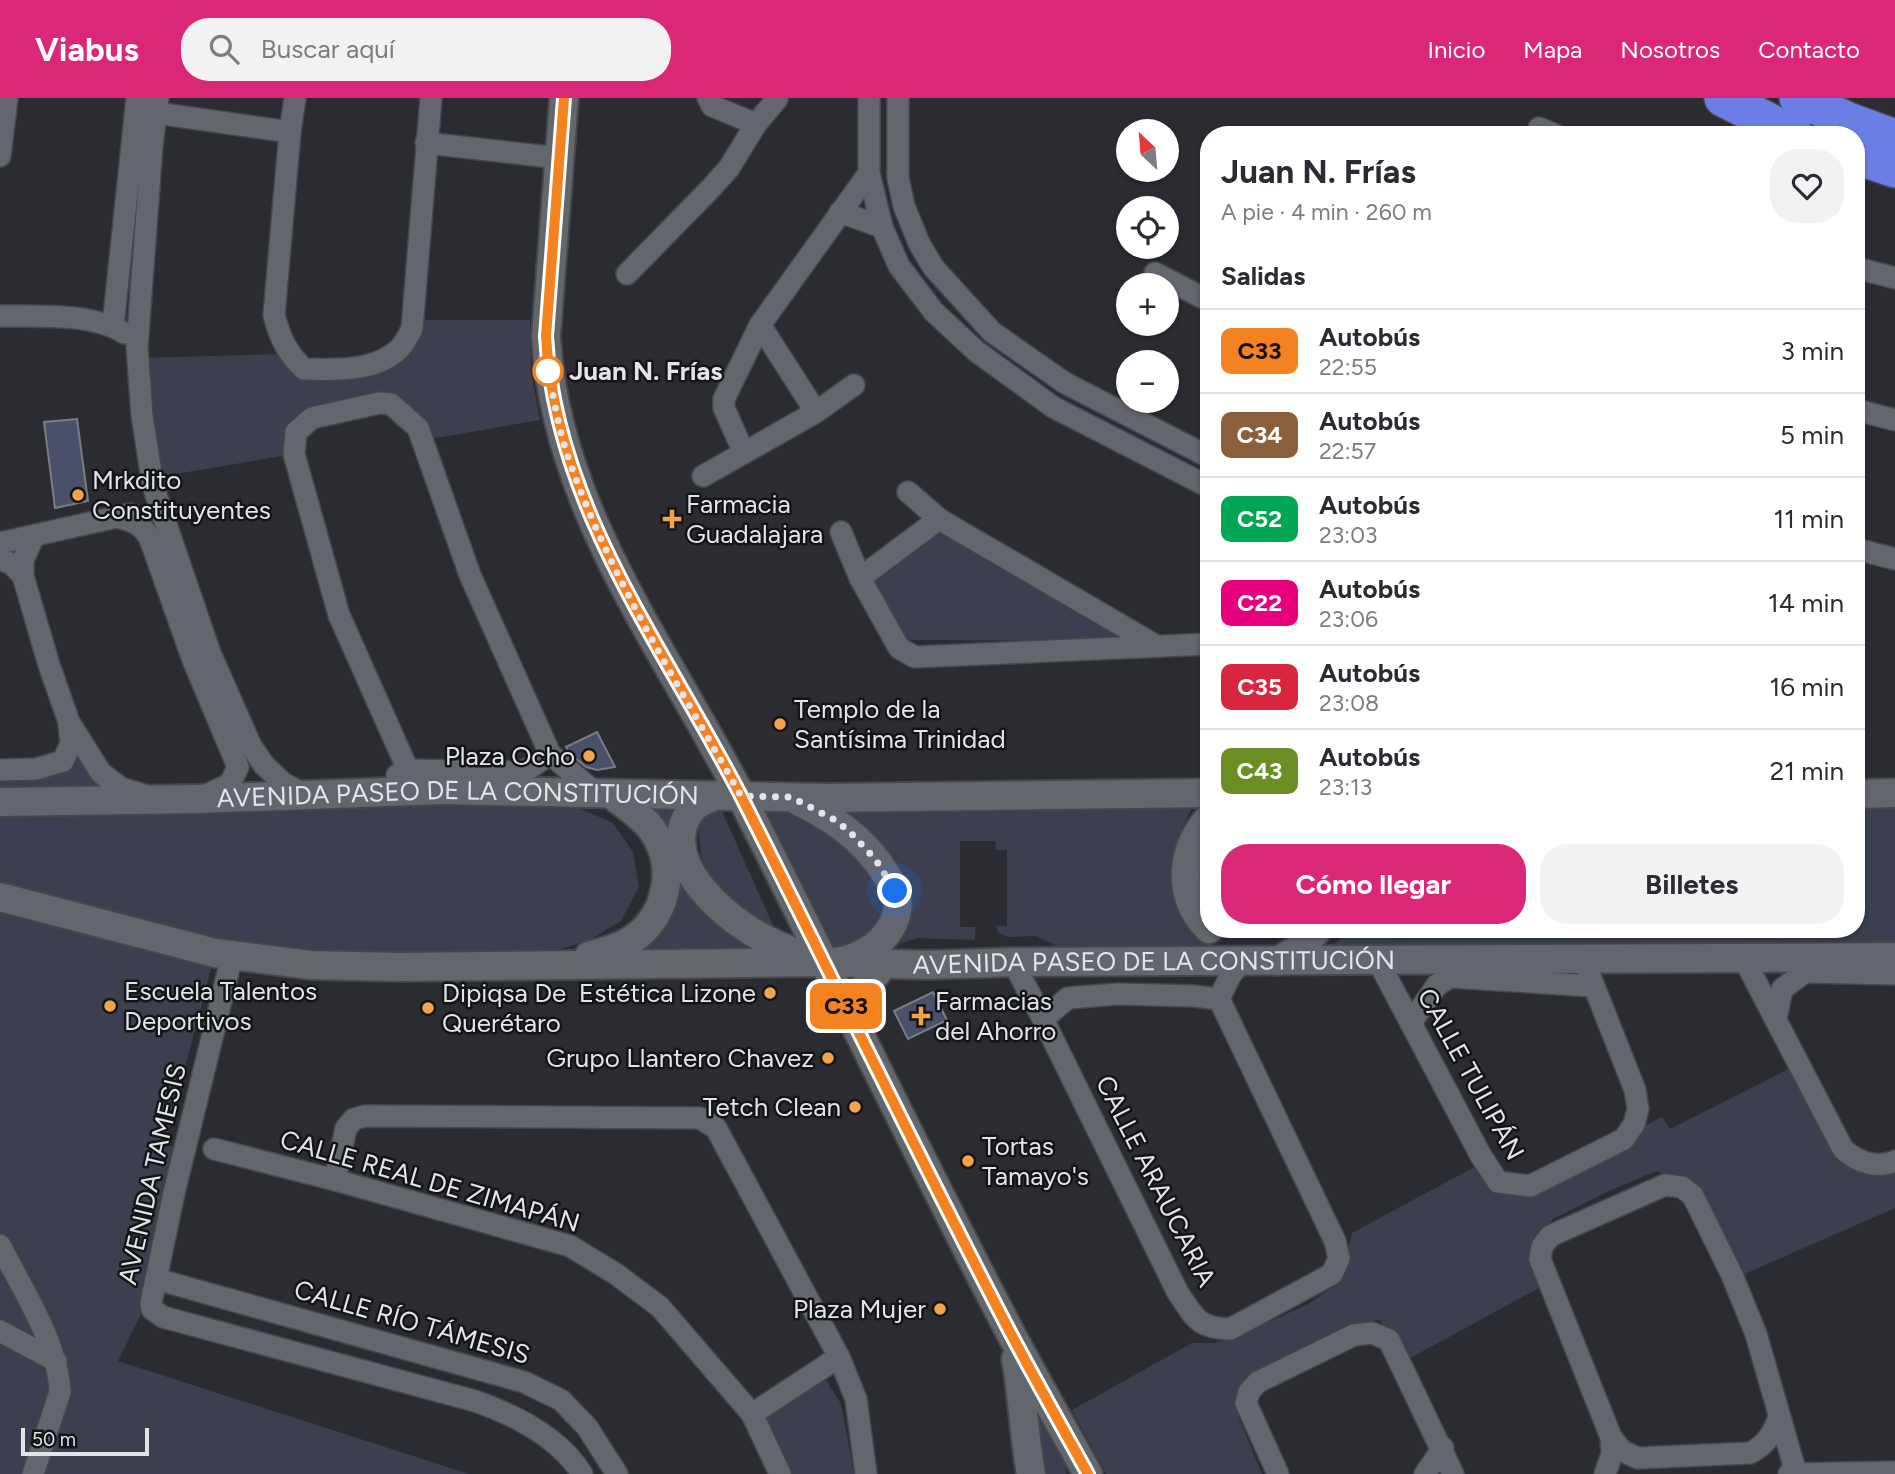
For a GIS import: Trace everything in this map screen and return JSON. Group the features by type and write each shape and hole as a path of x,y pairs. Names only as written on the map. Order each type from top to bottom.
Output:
{"highway":[{"path":"1723,98 1777,126"},
{"path":"1798,98 1862,126"},
{"path":"1865,127 1895,138"},
{"path":"1865,159 1895,169"}],"street":[{"path":"0,156 7,98"},
{"path":"113,326 137,98"},
{"path":"295,98 274,315 280,340 290,356 304,369 340,370 383,361 402,347 412,329 431,98"},
{"path":"564,98 546,336 548,371 567,453 598,531 729,795 824,962 1012,1335 1064,1430 1079,1468"},
{"path":"708,98 712,106 756,124"},
{"path":"870,98 869,173 882,227 899,266 934,312 976,351 1053,407 1200,482"},
{"path":"898,98 898,178 904,206 919,243 933,267 992,332 1065,383 1200,452"},
{"path":"627,274 729,168 756,124 777,99"},
{"path":"290,132 157,106 137,347 142,415 159,507 210,653 251,746 264,765 282,783 305,795"},
{"path":"426,144 559,158"},
{"path":"744,453 724,408 724,399 760,325 869,173"},
{"path":"840,212 882,227"},
{"path":"1865,270 1895,278"},
{"path":"1179,285 1200,296"},
{"path":"0,316 89,320 113,326 129,336 137,347"},
{"path":"760,325 816,412"},
{"path":"976,351 992,332"},
{"path":"703,476 816,412 853,385"},
{"path":"408,770 339,615 294,454 296,432 312,418 379,402 391,404 418,428 470,575 550,754 644,820 659,840 664,852 667,876 662,901 650,923 632,940 621,946 563,965"},
{"path":"1865,412 1895,419"},
{"path":"908,492 939,519 1155,646"},
{"path":"0,543 159,507"},
{"path":"117,517 136,522 144,528 150,539 193,660 238,766 230,784 197,799"},
{"path":"860,578 939,519"},
{"path":"841,532 860,578 899,648 915,657 1200,644"},
{"path":"34,536 23,560 23,576 69,722 94,762 110,781 121,788 157,799"},
{"path":"1865,552 1895,559"},
{"path":"0,559 12,564 23,576"},
{"path":"0,771 36,769 63,761 68,755 71,743 69,722"},
{"path":"365,793 408,770 519,772 550,754"},
{"name":"AVENIDA PASEO DE LA CONSTITUCIÓN","path":"0,802 475,790 605,795 791,797 1200,793"},
{"path":"1865,794 1895,793"},
{"path":"729,795 696,805 684,821 679,844 688,869 715,902 750,931 824,962 866,952 886,936 895,919 897,899 886,874 863,845 835,820 791,797"},
{"path":"1200,830 1190,844 1185,871 1190,899 1200,917"},
{"name":"AVENIDA PASEO DE LA CONSTITUCIÓN","path":"0,898 232,956 310,965 400,967 824,962 928,965 1013,962 1895,957"},
{"path":"1219,938 1225,944 1259,961"},
{"path":"1043,1019 1068,998 1118,994 1219,999 1230,976 1259,961 1303,946 1310,938"},
{"name":"AVENIDA TAMESIS","path":"232,956 174,1193 151,1303 156,1314 475,1401 507,1412 564,1452"},
{"path":"1743,957 1843,1149 1855,1160 1885,1165 1895,1161"},
{"name":"CALLE TULIPÁN","path":"1377,959 1481,1156 1498,1182 1530,1186 1624,1139 1634,1124 1639,1109 1635,1090 1583,958"},
{"name":"CALLE ARAUCARIA","path":"1013,962 1178,1293 1200,1323 1213,1329 1230,1329 1332,1274 1339,1258 1335,1241 1219,999"},
{"path":"856,1026 863,989 884,964"},
{"path":"1776,1018 1782,989 1805,972 1895,974"},
{"path":"1410,1023 1437,985 1450,977 1594,986"},
{"path":"335,1180 346,1128 354,1119 365,1116 700,1118 716,1128 839,1357 856,1399 866,1474"},
{"name":"CALLE REAL DE ZIMAPÁN","path":"214,1149 570,1245 616,1274 660,1307 752,1414 780,1474"},
{"path":"1779,1416 1768,1440 1750,1453 1638,1458 1630,1457 1622,1451 1611,1437 1540,1259 1542,1247 1550,1236 1665,1185 1682,1187 1692,1196 1732,1275 1756,1334 1779,1416 1792,1473 1895,1472"},
{"path":"0,1245 56,1361 60,1392 33,1474"},
{"name":"CALLE RÍO TÁMESIS","path":"156,1279 524,1382 561,1400 587,1427 617,1474"},
{"path":"0,1331 56,1361"},
{"path":"1278,1474 1247,1404 1249,1392 1258,1382 1354,1335 1372,1333 1389,1340 1443,1448 1453,1474"},
{"path":"1012,1335 1031,1474"},
{"path":"752,1414 839,1357"},
{"path":"582,1474 564,1452 587,1427"},
{"path":"1025,1442 1035,1432 1050,1427 1064,1430"},
{"path":"1605,1474 1612,1454 1611,1437"},
{"path":"1425,1474 1443,1448"}],"shaded area":[{"path":"414,320 530,320 531,372 540,420 424,440 379,403 312,418 294,454 152,478 138,358 281,354 304,369 383,361"},
{"path":"941,527 1143,641 901,640 872,578"},
{"path":"73,729 119,792 0,802 0,772 58,770"},
{"path":"365,804 576,807 613,823 633,852 639,887 621,921 590,940 548,953 311,955 217,941 0,884 0,814"},
{"path":"755,805 799,814 831,832 886,893 882,924 861,946 829,953"},
{"path":"1193,805 1176,843 1175,904 1213,952 1066,950 1036,936 1008,937 999,933 996,926 1007,926 1007,850 996,850 995,841 960,841 960,927 975,927 975,940 917,938 900,944 909,927 913,908 910,892 882,849 834,812 1015,811"},
{"path":"639,806 680,808 670,839 687,893 758,950 622,954 672,889"},
{"path":"1865,806 1895,806 1895,947 1327,949 1341,938 1865,938"},
{"path":"721,809 777,934 725,896 702,863 698,825 705,816"},
{"path":"0,911 215,954 164,1147 186,1143 147,1302 118,1361 469,1474 0,1474"},
{"path":"1795,1066 1821,1122 1855,1170 1881,1175 1895,1170 1895,1208 1740,1276 1680,1180 1656,1171 1553,1219 1538,1236 1531,1262 1539,1288 1403,1362 1380,1320 1325,1337 1273,1366 1241,1388 1238,1416 1262,1474 1106,1474 1072,1410 1192,1343 1214,1343 1233,1338 1308,1304 1341,1282 1352,1233 1478,1165 1525,1186 1662,1117 1670,1129"},
{"path":"1020,1363 1066,1462 1066,1474 1039,1474"},
{"path":"824,1377 841,1404 854,1474 790,1474 763,1418"}],"building":[{"path":"77,419 88,501 55,508 44,422"},
{"name":"Plaza Ocho","path":"597,732 615,767 597,770 586,767 569,753 566,747"},
{"name":"Farmacias del Ahorro","path":"933,992 947,1020 908,1039 894,1011"}],"bus line":[{"name":"C33","path":"564,98 546,336 548,371 567,453 598,531 640,616 741,796 1012,1335 1088,1474"}],"place":[{"name":"Juan N. Frías","path":"548,371"},
{"name":"Mrkdito Constituyentes","path":"78,495"},
{"name":"Farmacia Guadalajara","path":"672,519"},
{"name":"Templo de la Santísima Trinidad","path":"780,724"},
{"name":"Plaza Ocho","path":"589,756"},
{"name":"Estética Lizone","path":"770,993"},
{"name":"Escuela Talentos Deportivos","path":"110,1006"},
{"name":"Dipiqsa De Querétaro","path":"428,1008"},
{"name":"Farmacias del Ahorro","path":"921,1016"},
{"name":"Grupo Llantero Chavez","path":"828,1058"},
{"name":"Tetch Clean","path":"855,1107"},
{"name":"Tortas Tamayo's","path":"968,1161"},
{"name":"Plaza Mujer","path":"940,1309"}],"route":[{"path":"548,371 567,453 598,531 640,616 741,796 791,797 821,811 863,845 886,874 895,891"}]}
